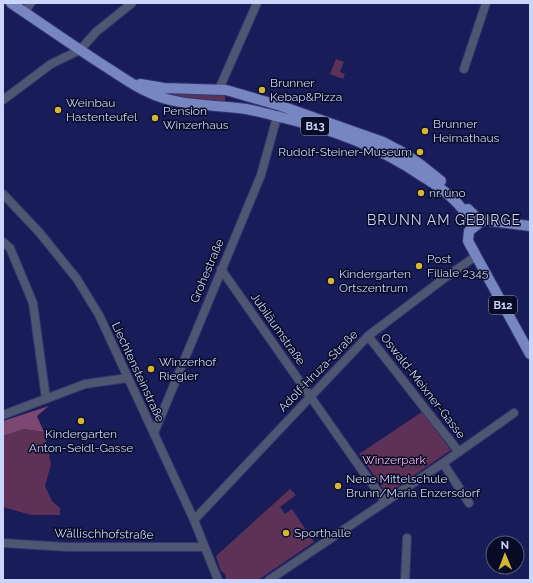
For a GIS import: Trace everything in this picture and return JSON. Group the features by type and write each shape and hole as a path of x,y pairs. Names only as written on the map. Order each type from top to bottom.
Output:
{"main road":[{"name":"B13","path":"11,3 80,50 148,92 175,101 247,109 361,138 383,142 408,156 440,181 476,217 482,220 496,222"},
{"name":"B13","path":"131,82 164,88 188,90 219,89 281,106 361,138 418,172 443,190 463,210 473,227"},
{"path":"277,116 281,106"},
{"path":"473,227 482,222 530,226"},
{"name":"B12","path":"473,227 468,235 468,241 530,354"}],"street":[{"path":"24,12 31,3"},
{"path":"3,100 51,64 80,50 96,32 132,3"},
{"path":"219,89 256,3"},
{"path":"464,69 486,3"},
{"name":"Grohestraße","path":"154,433 261,175 277,116"},
{"name":"Liechtensteinstraße","path":"3,194 40,232 77,279 99,315 194,520 218,580"},
{"path":"3,242 10,248 33,303 46,399"},
{"name":"Adolf-Hruza-Straße","path":"194,520 368,336 476,256"},
{"name":"Jubiläumstraße","path":"221,269 385,501"},
{"name":"Oswald-Meixner-Gasse","path":"368,336 459,452"},
{"path":"3,415 86,384 128,378"},
{"path":"270,580 514,413"},
{"path":"443,463 469,503"},
{"path":"405,580 407,538"},
{"name":"Wällischhofstraße","path":"3,543 67,547 204,547"}],"green space":[{"path":"336,59 344,62 340,72 345,74 343,79 330,74"},
{"path":"164,91 225,94 225,103 162,96"},
{"name":"Winzerpark","path":"422,412 451,450 387,494 359,454"},
{"path":"24,429 44,432 51,464 45,486 52,501 60,508 60,515 31,515 3,507 3,436"},
{"path":"290,489 296,495 280,507 285,514 292,509 314,542 258,580 226,580 225,574 221,571 216,556"}],"shaded area":[{"path":"49,406 37,416 44,432 24,429 3,436 3,421"}],"place":[{"name":"Brunner Kebap&Pizza","path":"262,90"},
{"name":"Weinbau Hastenteufel","path":"58,110"},
{"name":"Pension Winzerhaus","path":"155,118"},
{"name":"Brunner Heimathaus","path":"425,131"},
{"name":"Rudolf-Steiner-Museum","path":"420,152"},
{"name":"nr. uno","path":"421,193"},
{"name":"Post Filiale 2345","path":"419,266"},
{"name":"Kindergarten Ortszentrum","path":"331,281"},
{"name":"Winzerhof Riegler","path":"151,369"},
{"name":"Kindergarten Anton-Seidl-Gasse","path":"81,421"},
{"name":"Neue Mittelschule Brunn/Maria Enzersdorf","path":"338,486"},
{"name":"Sporthalle","path":"286,533"}],"district":[{"name":"BRUNN AM GEBIRGE","path":"444,220"}]}
